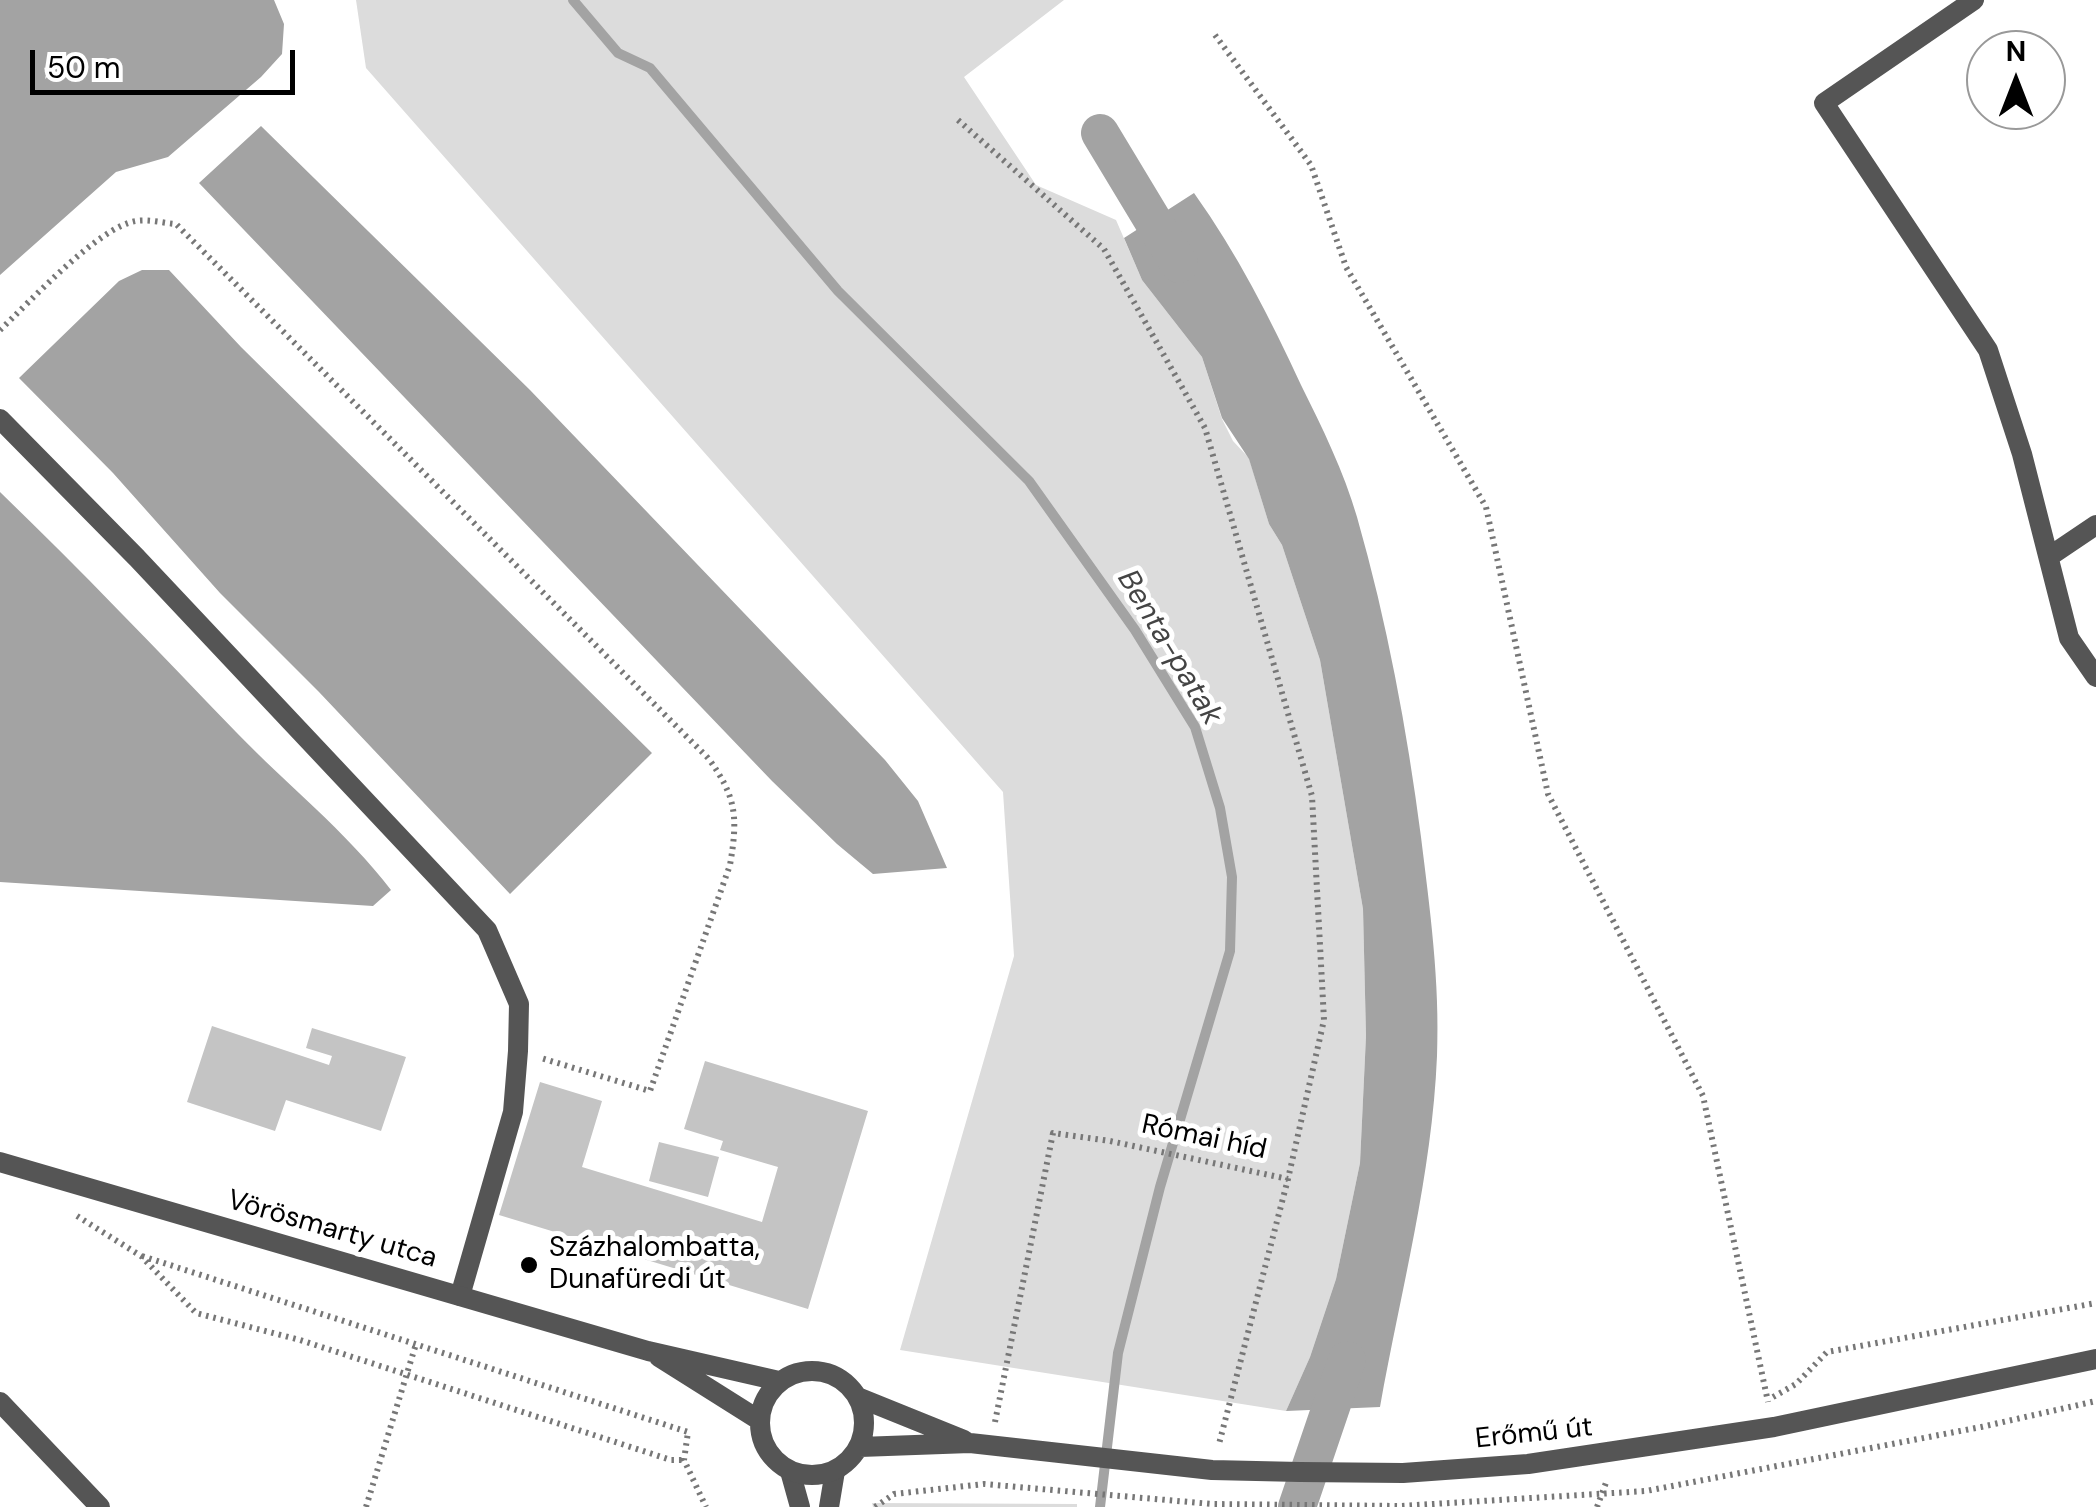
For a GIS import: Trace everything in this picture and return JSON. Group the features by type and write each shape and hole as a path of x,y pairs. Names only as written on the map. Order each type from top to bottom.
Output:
{"street":[{"path":"1974,0 1824,103 1988,350 2022,454 2069,638 2096,677"},
{"path":"0,419 137,558 487,930 519,1004 518,1052 513,1112 460,1296"},
{"path":"2050,556 2096,526"},
{"name":"Vörösmarty utca","path":"0,1162 648,1351 779,1382"},
{"name":"Vörösmarty utca","path":"648,1351 759,1420"},
{"name":"Erőmű út","path":"860,1447 980,1444 1212,1470 1403,1473 1528,1464 1774,1427 2096,1360"},
{"path":"800,1371 824,1371 845,1380 860,1398 866,1422 860,1447 850,1461 835,1471 813,1476 790,1471 773,1458 762,1441 759,1420 765,1398 779,1382 800,1371"},
{"name":"Erőmű út","path":"860,1398 980,1444"},
{"path":"0,1402 100,1507"},
{"path":"790,1471 800,1507"},
{"path":"829,1507 835,1471"}],"path":[{"path":"1215,35 1311,165 1346,267 1486,507 1548,794 1703,1096 1774,1427"},
{"path":"958,120 1104,249 1205,428 1312,796 1324,1020 1288,1179 1212,1470"},
{"path":"0,330 114,229 135,222 176,224 694,744 724,780 736,827 730,865 650,1092 518,1052"},
{"name":"Római híd","path":"980,1444 1053,1133 1110,1141 1288,1179"},
{"path":"70,1211 141,1256 196,1312 407,1374 671,1460 684,1460"},
{"path":"141,1256 688,1432 684,1460 706,1507"},
{"path":"1768,1400 1796,1384 1827,1352 2096,1303"},
{"path":"366,1507 416,1344"},
{"path":"1400,1506 1665,1487 2096,1401"},
{"path":"875,1507 894,1494 907,1492 984,1484 1044,1488"},
{"path":"1597,1507 1602,1494"}],"shaded area":[{"path":"0,0 274,0 284,24 282,54 168,157 116,172 0,275"},
{"path":"356,0 1064,0 964,77 1036,185 1116,220 1142,280 1202,357 1222,419 1233,441 1249,458 1269,524 1282,545 1320,660 1363,909 1366,1036 1360,1163 1336,1279 1310,1357 1286,1411 900,1350 1014,956 1003,792 366,68"},
{"path":"261,126 530,390 885,760 918,801 947,868 873,874 837,844 772,781 199,183"},
{"path":"1194,193 1265,311 1346,483 1378,596 1409,756 1434,946 1437,1056 1422,1189 1380,1407 1286,1411 1310,1357 1336,1279 1360,1163 1366,1036 1363,909 1320,660 1282,545 1269,524 1249,459 1222,418 1202,357 1142,280 1124,238"},
{"path":"142,270 169,270 241,347 652,753 510,894 19,378 119,281"},
{"path":"0,492 255,752 336,828 391,890 373,906 0,882"},
{"path":"872,1503 1077,1504 1077,1507 873,1507"}],"building":[{"path":"212,1026 329,1065 332,1056 306,1048 312,1028 406,1057 381,1131 286,1100 275,1131 187,1102"},
{"path":"705,1061 868,1111 808,1309 499,1215 540,1082 602,1101 582,1167 762,1222 778,1167 720,1150 723,1141 684,1129"},
{"path":"659,1142 719,1157 708,1197 649,1181"}],"waterway":[{"name":"Benta-patak","path":"573,0 618,53 650,68 838,291 1029,481 1135,630 1195,727 1220,808 1232,877 1230,951 1160,1187 1118,1353 1100,1507"},
{"path":"1100,133 1179,264"},
{"path":"1297,1507 1347,1360"}],"place":[{"name":"Százhalombatta, Dunafüredi út","path":"529,1265"}]}
